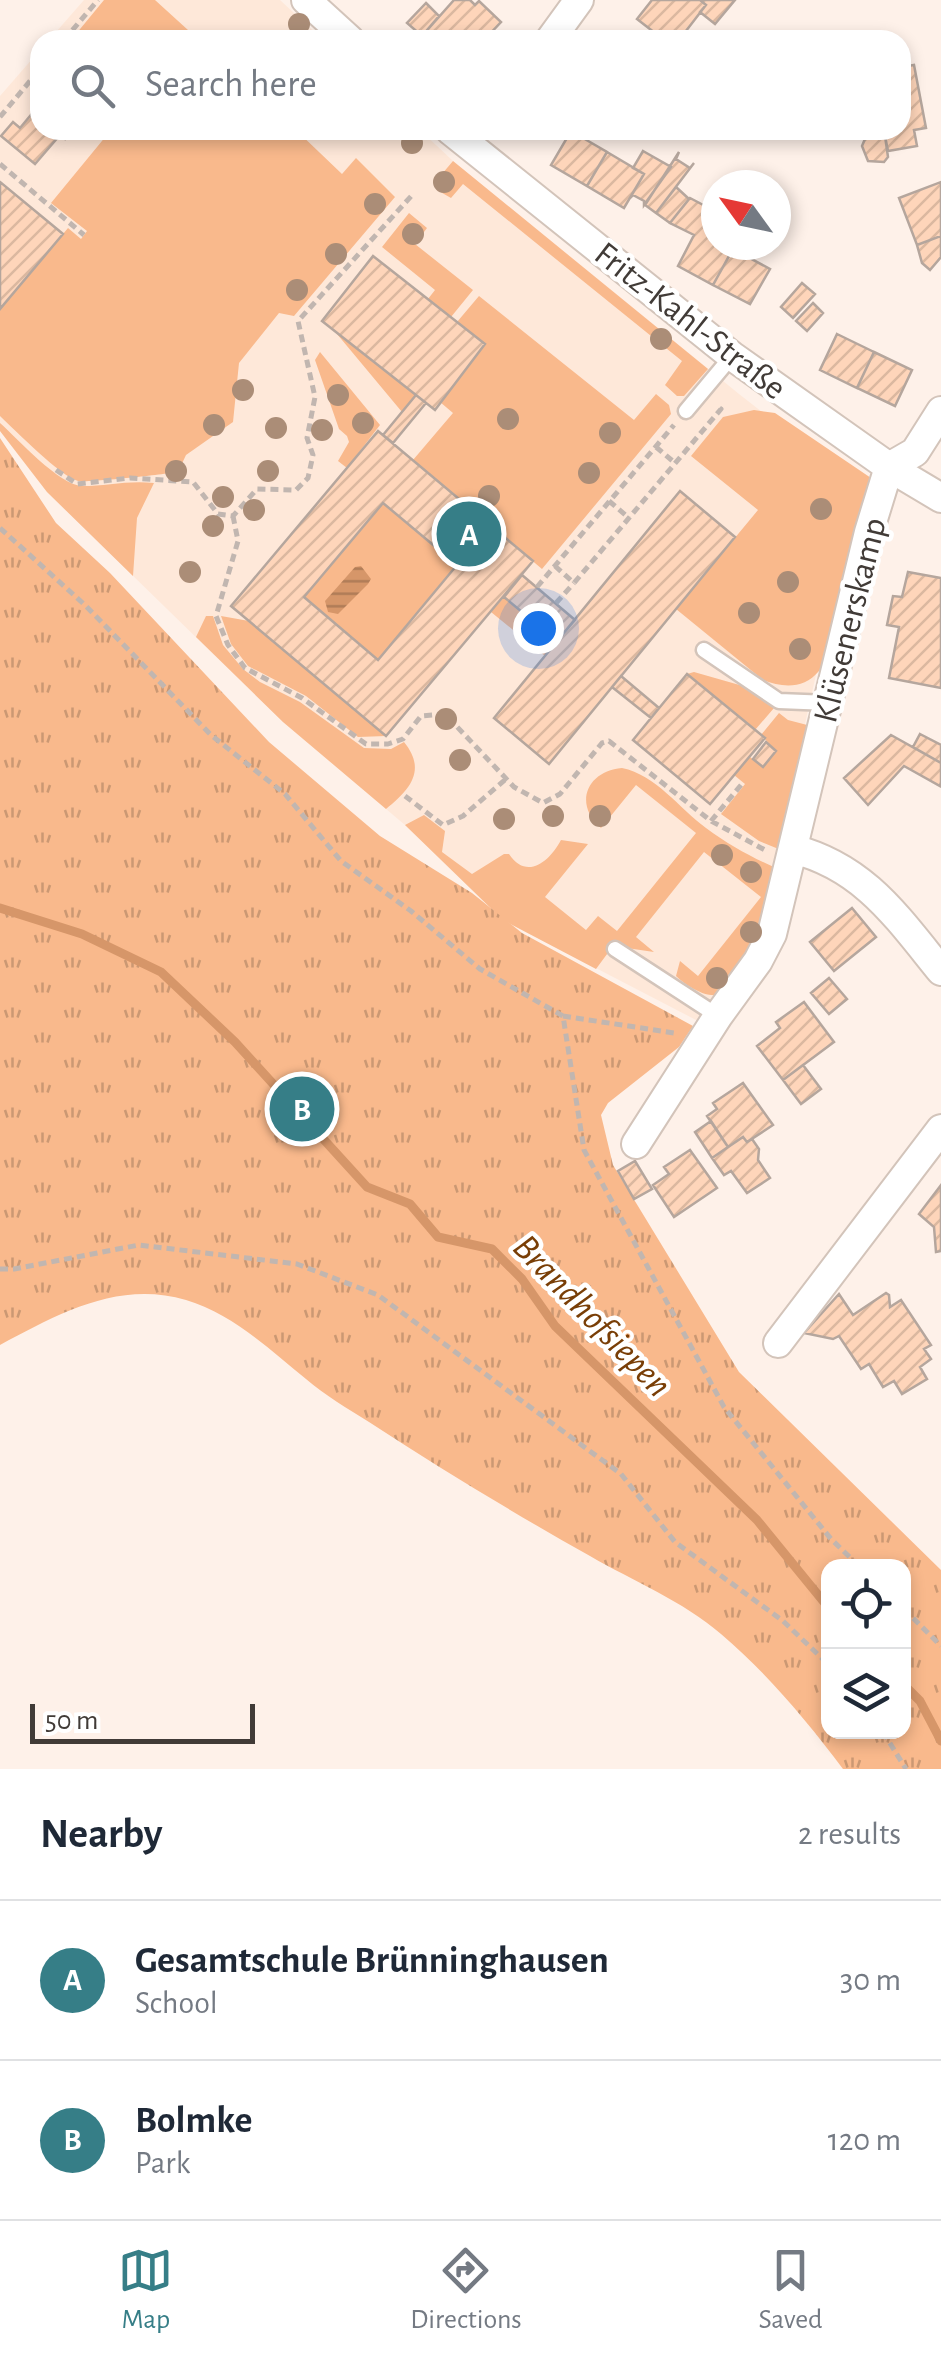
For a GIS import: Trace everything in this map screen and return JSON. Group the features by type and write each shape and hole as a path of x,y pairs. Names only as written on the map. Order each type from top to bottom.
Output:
{"street":[{"path":"306,0 339,30"},
{"path":"557,30 579,0"},
{"name":"Fritz-Kahl-Straße","path":"478,140 732,356 888,468 941,498"},
{"name":"Klüsenerskamp","path":"636,1144 772,934 888,468 915,452 941,411"},
{"path":"791,856 816,855 874,890 941,970"},
{"path":"778,1342 941,1129"}],"lane":[{"path":"686,411 732,356"},
{"path":"704,650 778,701 828,703"},
{"path":"615,949 718,1016"}],"path":[{"path":"72,30 98,0"},
{"path":"0,117 30,81"},
{"path":"1,168 84,235"},
{"path":"233,516 257,489 296,490 308,478 313,455 307,438 315,397 298,322 414,193"},
{"path":"556,604 720,408 702,392"},
{"path":"538,587 686,411"},
{"path":"656,447 675,463"},
{"path":"56,470 78,484 130,478 192,482 218,514 233,516"},
{"path":"610,501 629,518"},
{"path":"233,516 238,541 216,616 228,645 246,668 302,698 366,744 403,739 422,716 445,714 514,786 543,802 560,794 602,743 609,741 711,821 791,856"},
{"path":"0,528 86,606 211,736 285,794 341,861 412,912 480,970 563,1016 689,1035 703,1042"},
{"path":"554,566 574,584"},
{"path":"405,796 444,825 463,816 507,778"},
{"path":"711,821 741,785"},
{"path":"563,1016 584,1150 724,1407 831,1539 852,1559"},
{"path":"0,1268 14,1269 139,1246 298,1264 378,1295 620,1474 675,1542 783,1621 821,1657"},
{"path":"911,1617 941,1646"},
{"path":"888,1739 906,1769"}],"shaded area":[{"path":"84,0 280,0 312,30 58,30"},
{"path":"30,62 30,140 431,140 858,487 760,925 698,1021 503,920 405,825 283,722 47,492 0,431 0,96"},
{"path":"361,566 371,579 368,584 338,614 328,612 325,601 355,567"}],"green space":[{"path":"104,0 155,0 188,30 79,30"},
{"path":"103,140 306,140 342,174 356,158 395,197 294,316 279,313 239,363 233,422 186,455 178,472 78,481 50,462 0,416 0,309 68,228 81,239 87,231 51,203"},
{"path":"453,161 708,369 684,396 677,396 665,385 682,361 463,184 451,198 437,190 436,181"},
{"path":"409,213 427,228 415,244 473,290 451,317 428,299 435,290 382,247"},
{"path":"479,296 634,420 656,394 669,405 671,414 542,569 413,460 453,413 440,402 484,346 457,322"},
{"path":"332,328 416,395 402,412"},
{"path":"320,352 380,425 347,468 338,461 349,442 339,429 315,360"},
{"path":"754,410 775,413 871,478 834,637 819,671 807,681 793,685 763,680 676,609 758,510 691,456 723,417"},
{"path":"0,423 51,470 73,484 154,483 137,518 133,576 47,492 0,431"},
{"path":"0,438 56,523 110,573 269,742 380,836 472,893 522,933 693,1026 679,1047 608,1103 601,1115 613,1165 739,1372 941,1570 941,1769 843,1769 770,1681 706,1622 423,1457 313,1385 235,1323 203,1306 161,1295 136,1294 89,1303 0,1345"},
{"path":"383,503 457,565 378,660 304,597"},
{"path":"504,597 557,641 545,656 491,612"},
{"path":"206,616 213,616 223,645 260,682 300,702 364,748 391,749 404,742 415,770 402,794 386,809 283,722 196,637"},
{"path":"221,616 249,621 386,736 358,737 306,696 248,666 231,644"},
{"path":"694,672 743,686 774,708 755,730 687,674"},
{"path":"779,713 788,720 811,726 781,850 759,841 721,814 745,784 734,775 750,757 763,767 776,751 761,735"},
{"path":"622,768 656,785 723,840 776,868 754,947 717,995 695,990 676,976 680,961 698,976 761,897 704,852 636,937 654,952 613,946 596,969 503,920 405,825 424,815 445,831 442,852 472,874 504,854 530,867 551,855 561,840 588,844 545,897 586,930 598,916 617,931 696,833 636,785 601,828 588,809 588,790 600,775"}],"building":[{"path":"454,0 470,0 475,5 479,1 501,22 493,30 427,30"},
{"path":"652,0 700,0 706,5 687,30 651,30 637,19"},
{"path":"700,0 735,0 715,24 700,12 706,5"},
{"path":"426,3 439,16 427,30 415,30 407,23"},
{"path":"914,65 926,128 914,130 917,146 888,151 886,140 911,140"},
{"path":"30,116 30,140 56,140 35,164 1,136 13,122 20,128"},
{"path":"566,140 586,140 607,152 587,186 551,165"},
{"path":"865,140 886,140 888,157 884,162 868,161 862,146"},
{"path":"643,151 671,167 644,205 633,195 630,198 644,174 633,168"},
{"path":"607,152 644,174 624,208 587,186"},
{"path":"679,152 676,159 690,168 694,163 656,213 645,205"},
{"path":"0,182 63,234 0,309"},
{"path":"941,182 941,236 917,245 899,198"},
{"path":"676,187 689,199 670,223 656,213"},
{"path":"690,198 701,204 701,260 727,260 713,285 678,266 694,235 670,223"},
{"path":"941,236 941,257 930,270 922,263 917,245"},
{"path":"373,256 485,344 435,410 322,321"},
{"path":"727,260 753,260 770,269 750,304 713,285"},
{"path":"802,283 815,294 793,318 781,307"},
{"path":"813,303 823,313 807,331 796,321"},
{"path":"837,334 874,352 857,388 820,370"},
{"path":"874,352 912,370 895,406 857,388"},
{"path":"416,395 426,403 393,443 383,435"},
{"path":"378,431 533,561 386,736 231,606","holes":["383,503 457,565 378,660 304,597"]},
{"path":"680,491 735,537 549,764 494,718"},
{"path":"908,572 941,578 941,688 889,678 899,627 887,625 893,596 902,597"},
{"path":"522,575 575,620 557,641 504,597"},
{"path":"687,674 765,738 710,804 633,740"},
{"path":"621,676 659,708 651,718 612,687"},
{"path":"920,734 941,745 941,763 913,747"},
{"path":"891,735 941,763 940,786 904,766 868,805 844,778"},
{"path":"766,742 776,751 763,767 753,759"},
{"path":"852,908 876,937 834,971 810,942"},
{"path":"829,978 847,999 829,1014 811,993"},
{"path":"804,1002 834,1042 783,1080 757,1046 780,1028 776,1022"},
{"path":"803,1065 821,1089 801,1104 783,1080"},
{"path":"743,1083 773,1125 747,1142 743,1137 728,1147 707,1116 717,1109 713,1103"},
{"path":"711,1121 728,1147 712,1158 695,1132"},
{"path":"743,1137 747,1142 752,1139 759,1149 758,1160 770,1178 747,1193 731,1171 724,1175 712,1158"},
{"path":"690,1150 717,1188 674,1217 653,1185 669,1174 664,1167"},
{"path":"635,1161 652,1189 634,1199 618,1171"},
{"path":"941,1185 941,1251 936,1252 934,1227 919,1214"},
{"path":"886,1293 890,1307 901,1300 931,1345 924,1349 931,1359 920,1367 927,1379 902,1394 894,1381 883,1387 869,1364 861,1369 839,1336 833,1339 804,1333 839,1294 853,1315"}],"waterway":[{"name":"Brandhofsiepen","path":"0,908 82,934 161,972 235,1042 367,1187 410,1204 438,1237 492,1249 522,1279 555,1326 757,1520 821,1598"},
{"name":"Brandhofsiepen","path":"911,1692 941,1741"}],"place":[{"name":"Gesamtschule Brünninghausen","path":"469,534"},
{"name":"Bolmke","path":"302,1109"}]}
